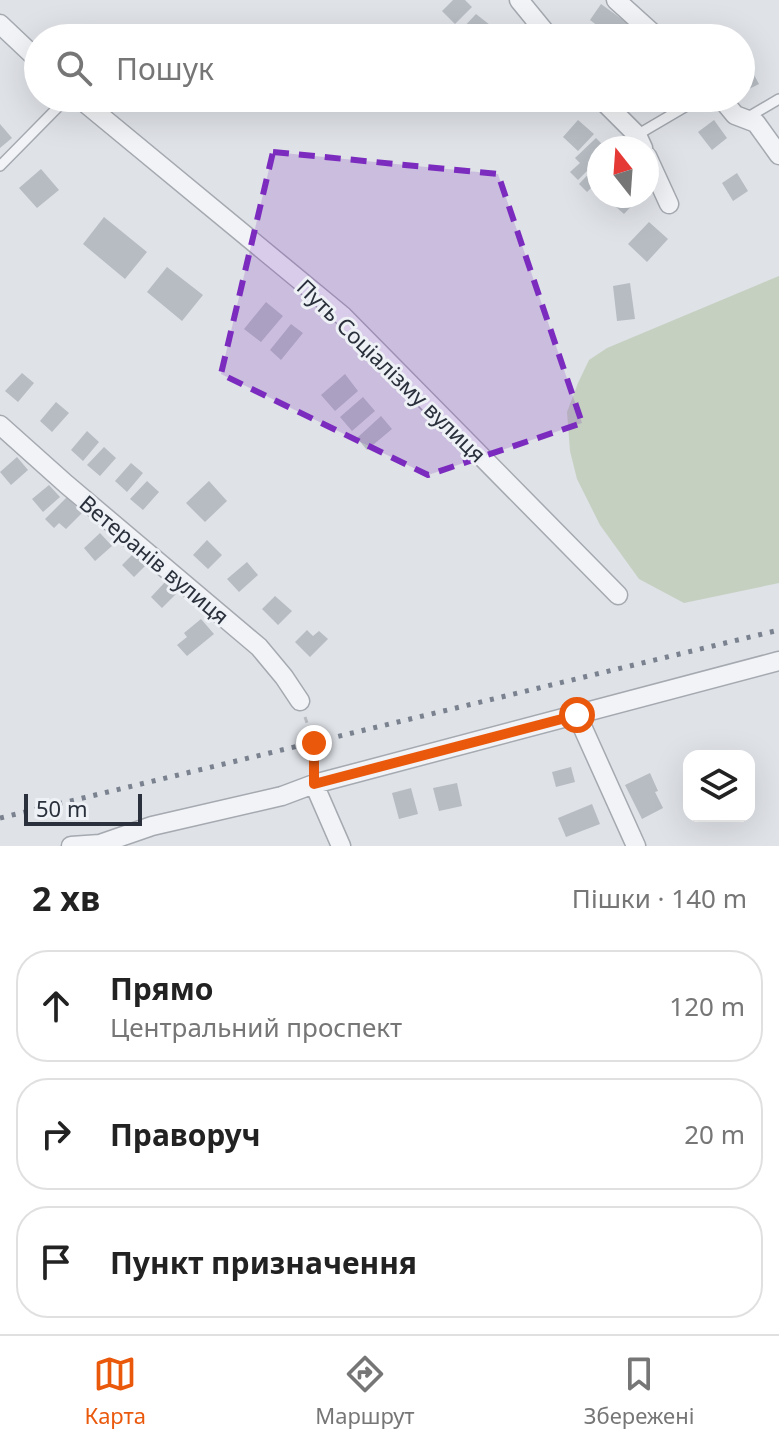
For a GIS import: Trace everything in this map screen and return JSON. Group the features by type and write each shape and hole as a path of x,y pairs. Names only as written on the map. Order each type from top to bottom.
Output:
{"street":[{"path":"519,0 539,24"},
{"path":"616,0 643,24"},
{"path":"0,24 24,47"},
{"name":"Путь Соціалізму вулиця","path":"96,112 343,316 618,595"},
{"path":"613,112 635,136"},
{"path":"733,112 756,123 779,155"},
{"path":"659,182 669,204"},
{"name":"Ветеранів вулиця","path":"0,425 259,647 300,701"},
{"path":"71,846 100,845 152,826 282,796 314,784 779,661"},
{"path":"577,715 636,846"},
{"path":"314,784 341,846"}],"lane":[{"path":"745,119 779,99"},
{"path":"0,166 53,112"},
{"path":"647,136 680,112"}],"path":[{"path":"300,701 314,743 314,784"}],"highlighted area":[{"path":"273,152 498,174 582,423 428,475 221,374"}],"green space":[{"path":"779,276 779,583 684,603 639,579 600,525 577,479 570,451 567,412 589,360 607,348"}],"building":[{"path":"453,0 465,0 472,7 455,24 442,11"},
{"path":"601,4 629,24 595,24 590,20"},
{"path":"476,14 489,24 467,24"},
{"path":"578,120 594,134 587,136 587,141 578,151 563,137"},
{"path":"714,120 727,138 712,150 698,132"},
{"path":"0,124 12,138 0,148"},
{"path":"587,147 587,171 578,180 570,172 580,163 575,158"},
{"path":"41,169 59,190 37,208 19,188"},
{"path":"737,173 748,191 733,201 722,183"},
{"path":"587,176 587,192 579,184"},
{"path":"104,217 147,252 125,279 83,244"},
{"path":"649,222 668,239 647,262 628,244"},
{"path":"167,267 203,295 182,321 147,292"},
{"path":"630,283 635,319 617,321 613,286"},
{"path":"266,302 283,316 261,342 244,329"},
{"path":"291,324 303,333 281,360 270,350"},
{"path":"22,373 34,383 18,402 5,391"},
{"path":"345,374 358,391 335,411 321,395"},
{"path":"363,397 375,411 352,431 340,417"},
{"path":"56,402 69,413 52,432 40,421"},
{"path":"381,416 392,429 367,450 357,438"},
{"path":"87,431 99,442 83,461 71,450"},
{"path":"104,447 116,458 100,476 87,465"},
{"path":"17,457 28,470 11,485 0,472"},
{"path":"131,463 143,473 127,492 115,481"},
{"path":"147,481 159,492 143,510 130,499"},
{"path":"209,481 227,501 205,522 186,503"},
{"path":"49,485 60,497 43,512 32,499"},
{"path":"67,497 82,513 66,529 59,523 54,528 45,519"},
{"path":"100,533 112,546 95,561 84,548"},
{"path":"207,540 222,555 208,569 193,555"},
{"path":"136,551 148,563 134,577 122,565"},
{"path":"247,562 258,575 239,592 227,579"},
{"path":"166,581 178,592 162,608 151,597"},
{"path":"275,596 292,611 278,625 262,609"},
{"path":"201,619 214,634 187,656 177,645 187,637 184,633"},
{"path":"307,630 313,636 319,631 328,639 310,657 295,642"},
{"path":"571,767 575,782 556,787 552,772"},
{"path":"650,773 663,808 642,819 625,785"},
{"path":"457,783 462,806 439,811 433,788"},
{"path":"411,788 418,814 399,819 392,793"},
{"path":"592,804 600,824 566,837 558,818"}],"railway":[{"path":"0,818 779,630"}],"route":[{"path":"314,743 314,784 577,715"}]}
